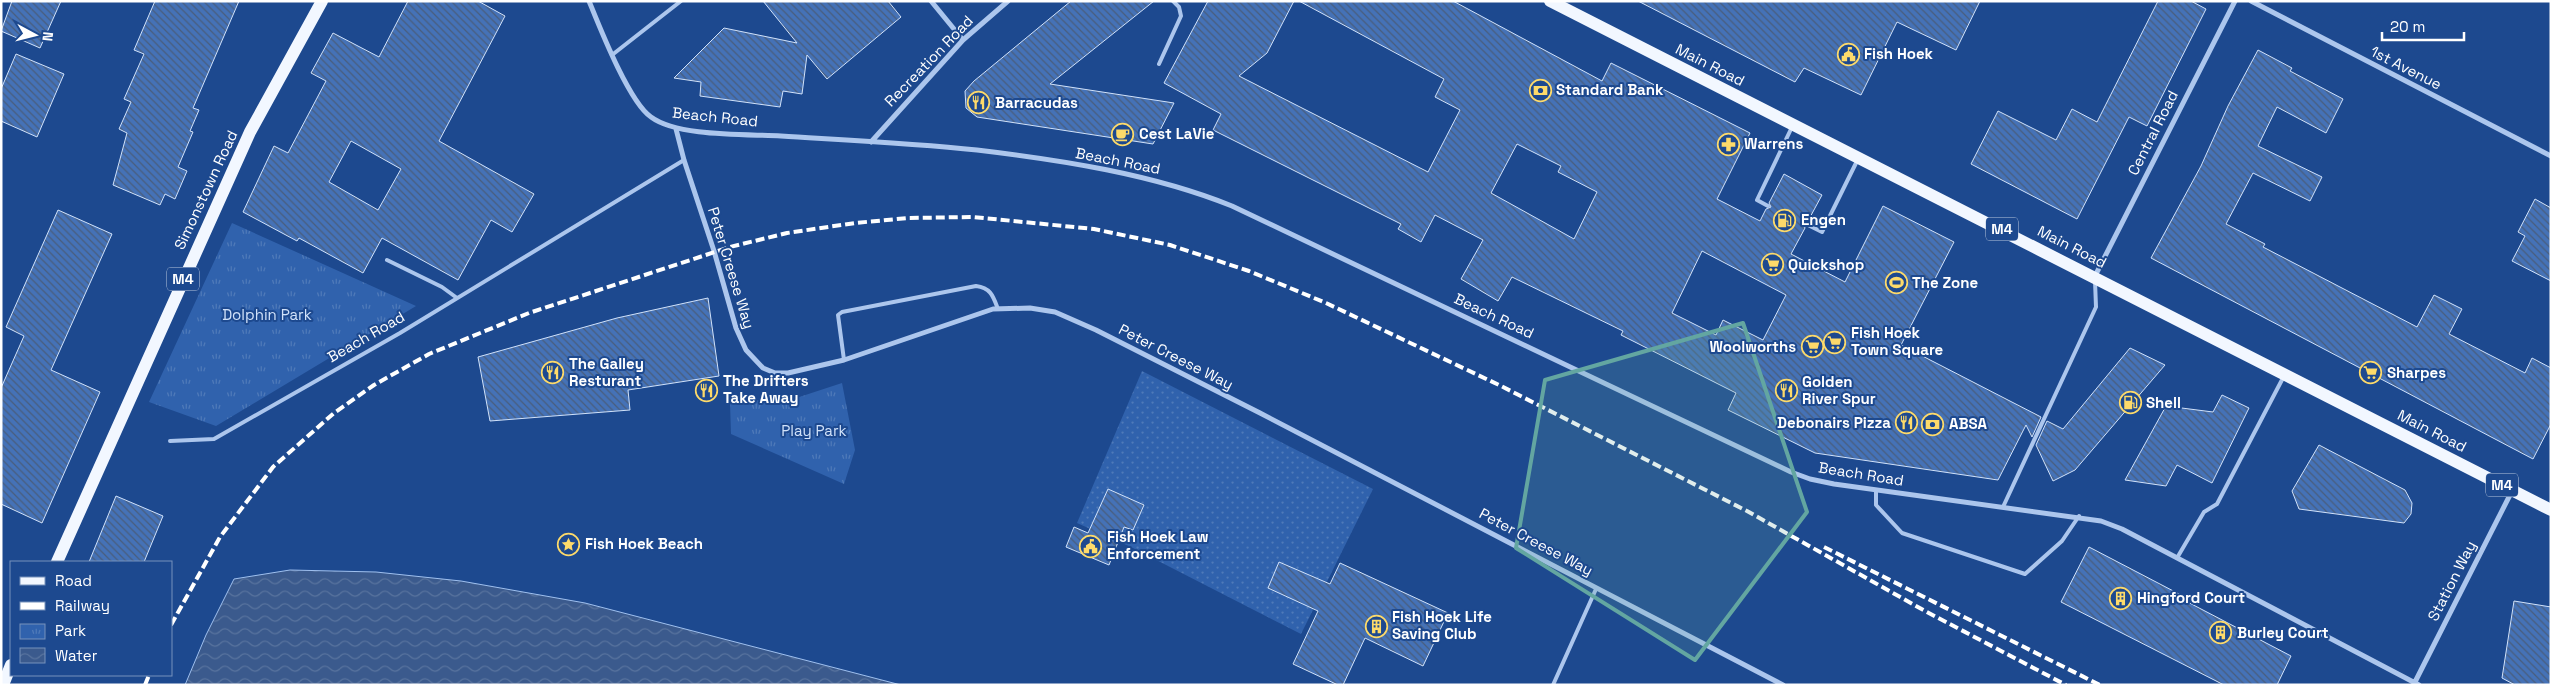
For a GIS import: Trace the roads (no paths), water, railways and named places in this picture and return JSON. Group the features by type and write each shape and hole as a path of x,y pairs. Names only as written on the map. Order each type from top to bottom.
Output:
{"main road":[{"name":"Simonstown Road","path":"57,561 250,132 322,1"},
{"name":"Main Road","path":"1550,1 1793,125 1859,156 2551,510"},
{"path":"3,685 10,668"}],"street":[{"name":"Beach Road","path":"589,1 612,55 632,93 649,116 676,129 977,150 1046,160 1147,179 1210,197 1791,472 1810,479 1876,490 2101,520 2122,529 2417,684"},
{"path":"931,1 963,40"},
{"name":"Recreation Road","path":"871,142 963,40 1008,1"},
{"name":"Central Road","path":"2094,276 2235,1"},
{"name":"1st Avenue","path":"2251,1 2551,156"},
{"name":"Peter Creese Way","path":"676,129 736,328 746,350 763,368 775,373 788,373 844,360 998,309 1030,308 1055,312 1096,330 1550,562 1596,589 1783,685"},
{"name":"Station Way","path":"2417,684 2512,491"}],"lane":[{"path":"612,55 681,1"},
{"path":"1158,64 1181,16 1181,10 1174,1"},
{"path":"1768,206 1756,200 1793,125"},
{"path":"1806,224 1822,232 1859,156"},
{"name":"Beach Road","path":"170,441 214,439 457,298 684,160"},
{"path":"387,260 442,287 457,298"},
{"path":"2003,507 2096,307 2094,276"},
{"path":"844,360 837,323 838,315 842,312 976,286 986,287 991,292 998,309"},
{"path":"2177,558 2204,512 2217,504 2285,374"},
{"path":"1876,490 1876,505 1902,533 2025,574 2062,541 2079,516"},
{"path":"1553,685 1596,589"}],"water":[{"path":"290,570 376,572 461,581 585,603 901,685 185,685 206,635 234,579"}],"railway":[{"path":"172,623 220,537 273,467 334,413 374,385 429,354 529,313 730,247 787,233 855,223 908,218 973,217 1094,229 1170,245 1249,271 1326,303 1499,385 1747,511 1925,611 2066,685"},
{"path":"1824,547 2100,685"},
{"path":"145,685 149,676"}],"place":[{"name":"Fish Hoek","path":"1848,54"},
{"name":"Standard Bank","path":"1540,90"},
{"name":"Barracudas","path":"979,103"},
{"name":"Cest LaVie","path":"1123,134"},
{"name":"Warrens","path":"1728,144"},
{"name":"Engen","path":"1785,220"},
{"name":"Quickshop","path":"1772,265"},
{"name":"The Zone","path":"1896,283"},
{"name":"Fish Hoek Town Square","path":"1835,342"},
{"name":"Woolworths","path":"1812,347"},
{"name":"The Galley Resturant","path":"553,373"},
{"name":"Sharpes","path":"2371,373"},
{"name":"The Drifters Take Away","path":"707,390"},
{"name":"Golden River Spur","path":"1786,391"},
{"name":"Shell","path":"2130,403"},
{"name":"Debonairs Pizza","path":"1907,423"},
{"name":"ABSA","path":"1933,424"},
{"name":"Fish Hoek Beach","path":"569,544"},
{"name":"Fish Hoek Law Enforcement","path":"1091,546"},
{"name":"Hingford Court","path":"2121,598"},
{"name":"Fish Hoek Life Saving Club","path":"1376,626"},
{"name":"Burley Court","path":"2221,633"}],"park label":[{"name":"Dolphin Park","path":"267,315"},
{"name":"Play Park","path":"814,431"}]}
